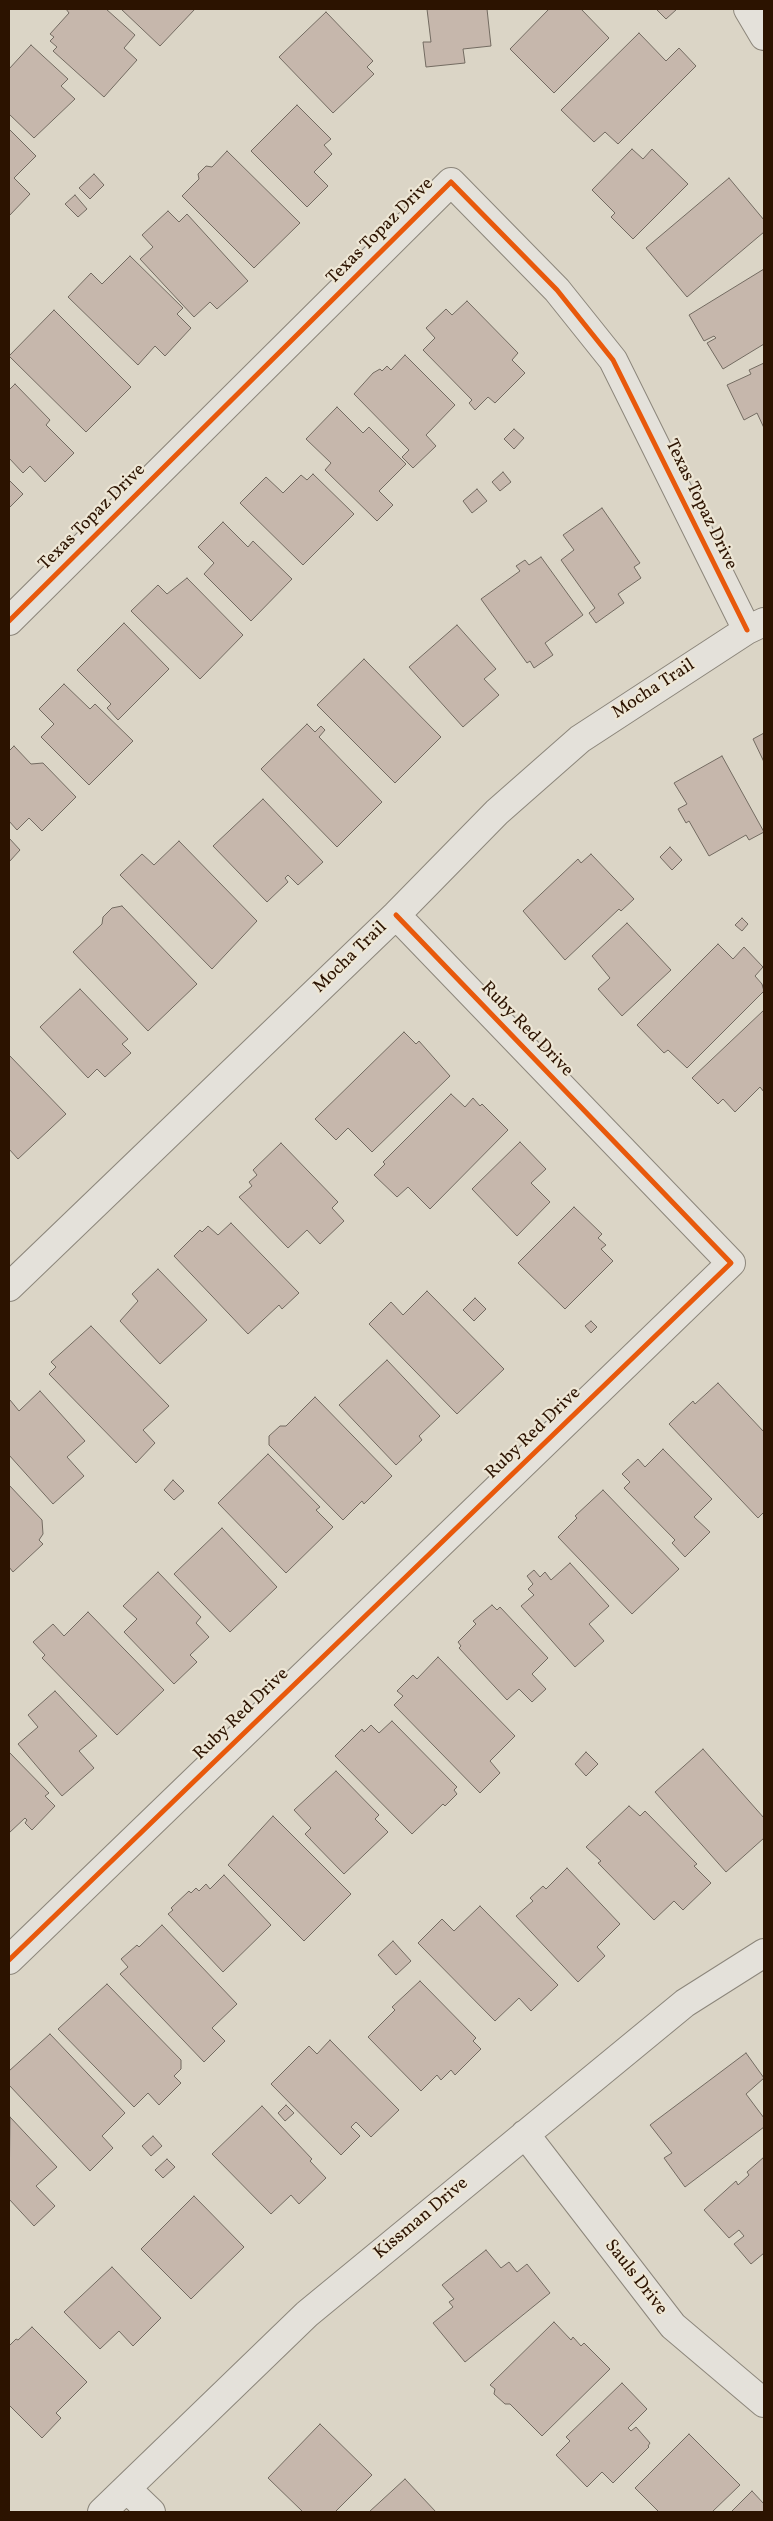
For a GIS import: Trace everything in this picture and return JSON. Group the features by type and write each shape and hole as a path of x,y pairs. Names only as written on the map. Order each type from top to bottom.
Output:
{"street":[{"path":"748,9 764,36"},
{"name":"Texas Topaz Drive","path":"9,621 451,182 557,290 613,360 755,626"},
{"name":"Mocha Trail","path":"9,1287 396,915 497,812 580,739 755,626"},
{"name":"Ruby Red Drive","path":"9,1960 730,1263 396,915"},
{"name":"Kissman Drive","path":"102,2512 128,2489 307,2314 685,2003 764,1953"},
{"name":"Sauls Drive","path":"525,2134 673,2326 764,2403"},
{"path":"128,2489 151,2512"}],"building":[{"path":"66,9 106,9 135,35 124,48 137,60 104,97 53,51 57,47 50,41 54,37 50,34 69,13"},
{"path":"121,9 195,9 160,46"},
{"path":"427,9 487,9 491,46 463,49 465,63 426,67 423,42 431,42"},
{"path":"549,9 581,9 609,38 554,93 510,49"},
{"path":"656,9 677,9 666,19"},
{"path":"326,12 373,61 367,67 374,74 333,113 279,57"},
{"path":"639,33 666,61 679,48 696,66 618,144 605,132 594,142 561,110"},
{"path":"31,45 68,79 61,86 75,99 34,138 9,114 9,69"},
{"path":"297,105 331,139 324,145 332,154 314,172 328,186 307,207 251,151"},
{"path":"9,129 36,156 14,178 30,194 9,216"},
{"path":"632,149 643,159 652,149 688,184 633,239 611,217 615,213 592,190"},
{"path":"227,151 300,223 254,268 182,196 199,179 198,174 206,166 212,167"},
{"path":"94,174 104,185 90,199 79,188"},
{"path":"729,178 764,220 764,232 687,297 646,248"},
{"path":"75,195 87,209 78,217 65,204"},
{"path":"168,211 179,222 187,214 248,281 217,309 210,302 194,317 140,259 153,247 142,235"},
{"path":"130,256 183,308 177,314 191,328 165,356 155,346 138,365 68,297 91,273 102,284"},
{"path":"764,269 764,344 723,369 707,343 716,338 714,336 704,341 689,315"},
{"path":"467,301 518,353 512,360 525,373 495,403 488,397 475,410 469,403 472,400 423,350 435,338 426,328 446,309 452,315"},
{"path":"54,310 131,387 86,432 9,356"},
{"path":"405,355 455,405 426,435 436,446 413,468 402,457 409,450 354,394 373,373 380,369 382,371 387,366 391,370"},
{"path":"764,363 764,428 757,413 744,420 727,385 751,374 749,370"},
{"path":"15,384 50,420 46,425 74,453 45,482 30,466 23,473 9,458 9,390"},
{"path":"337,407 363,433 369,427 406,464 379,491 393,505 377,521 325,470 331,463 306,439"},
{"path":"514,429 524,438 514,449 504,439"},
{"path":"503,472 511,482 500,491 492,482"},
{"path":"313,474 354,514 303,565 240,503 266,477 283,493 301,475 307,480"},
{"path":"9,480 23,494 9,508"},
{"path":"477,489 487,501 472,513 463,501"},
{"path":"602,508 640,563 634,567 641,578 618,594 624,603 596,623 589,613 595,608 561,560 574,550 563,535"},
{"path":"223,522 248,547 253,541 292,579 251,621 204,574 214,563 198,547"},
{"path":"541,557 583,615 545,643 553,655 534,668 530,661 527,663 481,599 520,571 516,566 525,560 529,565"},
{"path":"187,578 243,635 200,679 131,611 158,585 167,594"},
{"path":"124,623 169,669 118,720 107,708 111,704 77,670"},
{"path":"457,625 496,669 484,679 499,695 463,727 409,667"},
{"path":"364,659 441,737 395,783 317,705"},
{"path":"64,684 90,709 95,704 133,741 89,785 41,737 54,724 39,709"},
{"path":"307,724 315,732 321,726 325,730 319,737 382,802 337,847 261,769"},
{"path":"764,733 764,762 753,739"},
{"path":"14,746 31,764 43,763 76,797 42,831 29,818 17,830 9,821 9,751"},
{"path":"722,756 764,832 749,840 746,835 709,856 689,821 686,823 678,809 687,804 674,783"},
{"path":"263,799 323,862 298,885 288,875 285,878 288,882 267,902 213,846"},
{"path":"9,838 20,850 9,862"},
{"path":"179,841 257,921 212,969 120,875 142,854 154,865"},
{"path":"670,847 682,860 672,870 660,857"},
{"path":"591,854 634,899 621,911 619,909 565,960 523,911 578,859 581,863"},
{"path":"122,906 197,984 148,1031 73,952 102,924 103,917 112,908"},
{"path":"742,918 748,924 742,931 735,925"},
{"path":"627,923 671,970 622,1016 598,989 610,978 592,956"},
{"path":"718,944 733,959 744,947 763,967 755,976 762,984 764,991 687,1068 668,1050 664,1053 637,1025"},
{"path":"80,989 128,1039 122,1044 131,1053 105,1077 97,1069 88,1078 40,1027"},
{"path":"764,1010 764,1092 760,1087 735,1112 723,1099 718,1104 692,1078"},
{"path":"404,1032 416,1044 419,1041 450,1076 372,1152 348,1128 336,1140 315,1119"},
{"path":"9,1055 66,1114 18,1159 9,1149"},
{"path":"451,1094 465,1107 473,1098 480,1106 482,1104 508,1130 430,1209 408,1187 397,1197 374,1175 385,1164 383,1162"},
{"path":"520,1142 546,1169 531,1183 550,1202 517,1236 472,1189"},
{"path":"281,1143 338,1202 332,1208 344,1221 320,1244 307,1230 288,1248 239,1197 252,1186 249,1182 257,1175 253,1170"},
{"path":"574,1207 602,1234 598,1238 606,1245 601,1249 613,1261 565,1309 518,1263"},
{"path":"231,1223 299,1293 282,1309 279,1305 248,1334 174,1256 200,1230 202,1232 208,1226 218,1235"},
{"path":"158,1269 207,1320 160,1364 120,1321 138,1301 132,1294"},
{"path":"427,1291 504,1369 457,1414 369,1324 391,1302 403,1315"},
{"path":"475,1298 486,1309 474,1321 463,1310"},
{"path":"591,1321 597,1327 591,1333 585,1326"},
{"path":"91,1326 169,1406 143,1430 155,1443 136,1463 49,1374 56,1367 51,1362"},
{"path":"387,1360 440,1416 419,1436 422,1440 396,1465 339,1405"},
{"path":"718,1383 764,1432 764,1512 758,1518 669,1424 693,1401 695,1404"},
{"path":"40,1391 85,1441 67,1457 84,1476 53,1504 9,1455 9,1402 10,1400 19,1411"},
{"path":"315,1397 392,1476 364,1504 362,1501 343,1520 269,1445 269,1436 280,1426 286,1426"},
{"path":"663,1449 712,1499 694,1517 710,1532 685,1557 672,1543 675,1540 624,1488 630,1482 622,1474 638,1459 645,1467"},
{"path":"268,1454 320,1507 316,1510 333,1527 286,1573 218,1503"},
{"path":"173,1480 184,1491 174,1500 164,1490"},
{"path":"9,1485 42,1520 43,1534 39,1540 43,1544 13,1572 9,1567"},
{"path":"603,1490 679,1569 632,1614 558,1537 577,1518 575,1516"},
{"path":"222,1528 277,1587 230,1632 174,1574"},
{"path":"570,1563 609,1606 589,1624 604,1641 575,1667 521,1606 534,1595 528,1589 533,1584 527,1576 534,1570 540,1577 545,1572 551,1580"},
{"path":"158,1572 201,1617 196,1623 209,1637 190,1655 197,1662 174,1684 124,1632 137,1619 123,1606"},
{"path":"492,1605 497,1610 500,1607 548,1658 532,1674 546,1689 532,1702 519,1689 507,1700 459,1648 461,1646 458,1642 476,1624 473,1621"},
{"path":"88,1612 164,1690 117,1735 42,1658 45,1655 33,1642 53,1624 64,1636"},
{"path":"438,1657 515,1736 490,1761 500,1773 480,1793 394,1705 403,1696 397,1691 413,1675 417,1679"},
{"path":"55,1691 97,1736 79,1751 94,1768 62,1796 18,1744 38,1727 28,1715"},
{"path":"392,1721 457,1787 454,1790 457,1794 445,1806 443,1804 412,1834 335,1756 362,1729 364,1732 371,1725 379,1733"},
{"path":"703,1749 764,1818 764,1838 726,1872 655,1792"},
{"path":"9,1752 49,1793 45,1796 55,1806 32,1830 25,1823 27,1820 25,1818 9,1833"},
{"path":"586,1752 598,1764 586,1776 575,1764"},
{"path":"336,1771 379,1815 375,1819 388,1832 344,1874 305,1834 311,1828 294,1810"},
{"path":"629,1806 640,1816 645,1811 697,1864 694,1866 711,1883 683,1910 674,1901 654,1920 598,1863 601,1861 586,1847"},
{"path":"273,1816 351,1894 304,1941 228,1865"},
{"path":"567,1868 620,1924 597,1947 605,1956 578,1982 516,1916 533,1901 530,1898 543,1886 546,1889"},
{"path":"224,1875 271,1925 223,1972 168,1914 173,1910 171,1908 189,1891 191,1893 196,1888 199,1891 206,1884 210,1889"},
{"path":"480,1906 558,1985 531,2011 519,1998 495,2021 418,1943 442,1919 454,1931"},
{"path":"162,1925 237,2004 212,2028 225,2041 204,2062 120,1974 128,1967 121,1959 137,1945 139,1947"},
{"path":"393,1941 411,1961 396,1975 378,1955"},
{"path":"420,1981 476,2038 473,2041 481,2049 455,2075 451,2070 441,2080 437,2075 421,2091 368,2037 395,2010 392,2007"},
{"path":"107,1984 181,2060 181,2069 174,2076 181,2083 159,2105 148,2093 134,2107 58,2029"},
{"path":"50,2034 125,2113 102,2136 113,2148 90,2171 9,2085 9,2071"},
{"path":"330,2040 399,2110 371,2137 356,2122 351,2127 360,2136 341,2155 271,2084 309,2046 317,2054"},
{"path":"746,2053 764,2078 746,2094 764,2118 764,2127 685,2187 664,2158 672,2153 650,2125"},
{"path":"286,2105 294,2113 285,2121 278,2113"},
{"path":"262,2106 312,2159 310,2161 326,2178 299,2204 291,2195 271,2214 212,2154"},
{"path":"10,2117 57,2167 36,2186 55,2206 34,2226 9,2199"},
{"path":"153,2136 162,2146 151,2156 142,2146"},
{"path":"764,2157 764,2253 751,2264 734,2244 744,2236 739,2230 729,2238 704,2210 736,2181 738,2185 749,2175 747,2172"},
{"path":"167,2159 175,2167 163,2178 155,2170"},
{"path":"194,2196 244,2247 191,2299 141,2249"},
{"path":"486,2250 501,2268 509,2262 517,2272 527,2264 550,2293 465,2362 433,2323 453,2307 449,2302 454,2299 442,2285"},
{"path":"112,2267 161,2318 133,2346 119,2331 100,2349 64,2312"},
{"path":"554,2322 571,2340 573,2337 581,2346 584,2343 610,2369 542,2436 510,2404 505,2404 494,2394 495,2389 490,2385"},
{"path":"32,2327 87,2382 56,2413 61,2418 42,2438 9,2405 9,2346"},
{"path":"622,2383 647,2409 628,2428 631,2431 636,2427 650,2443 649,2447 613,2483 602,2472 587,2487 556,2455 570,2441 566,2437"},
{"path":"320,2424 372,2475 335,2512 303,2512 268,2478"},
{"path":"689,2434 740,2485 712,2512 659,2512 635,2488"},
{"path":"405,2479 436,2512 369,2512"},
{"path":"752,2491 764,2504 764,2512 731,2512"}],"cycle path":[{"path":"9,621 451,182 557,290 613,360 747,630"},
{"path":"9,1960 731,1263 396,915"}]}
